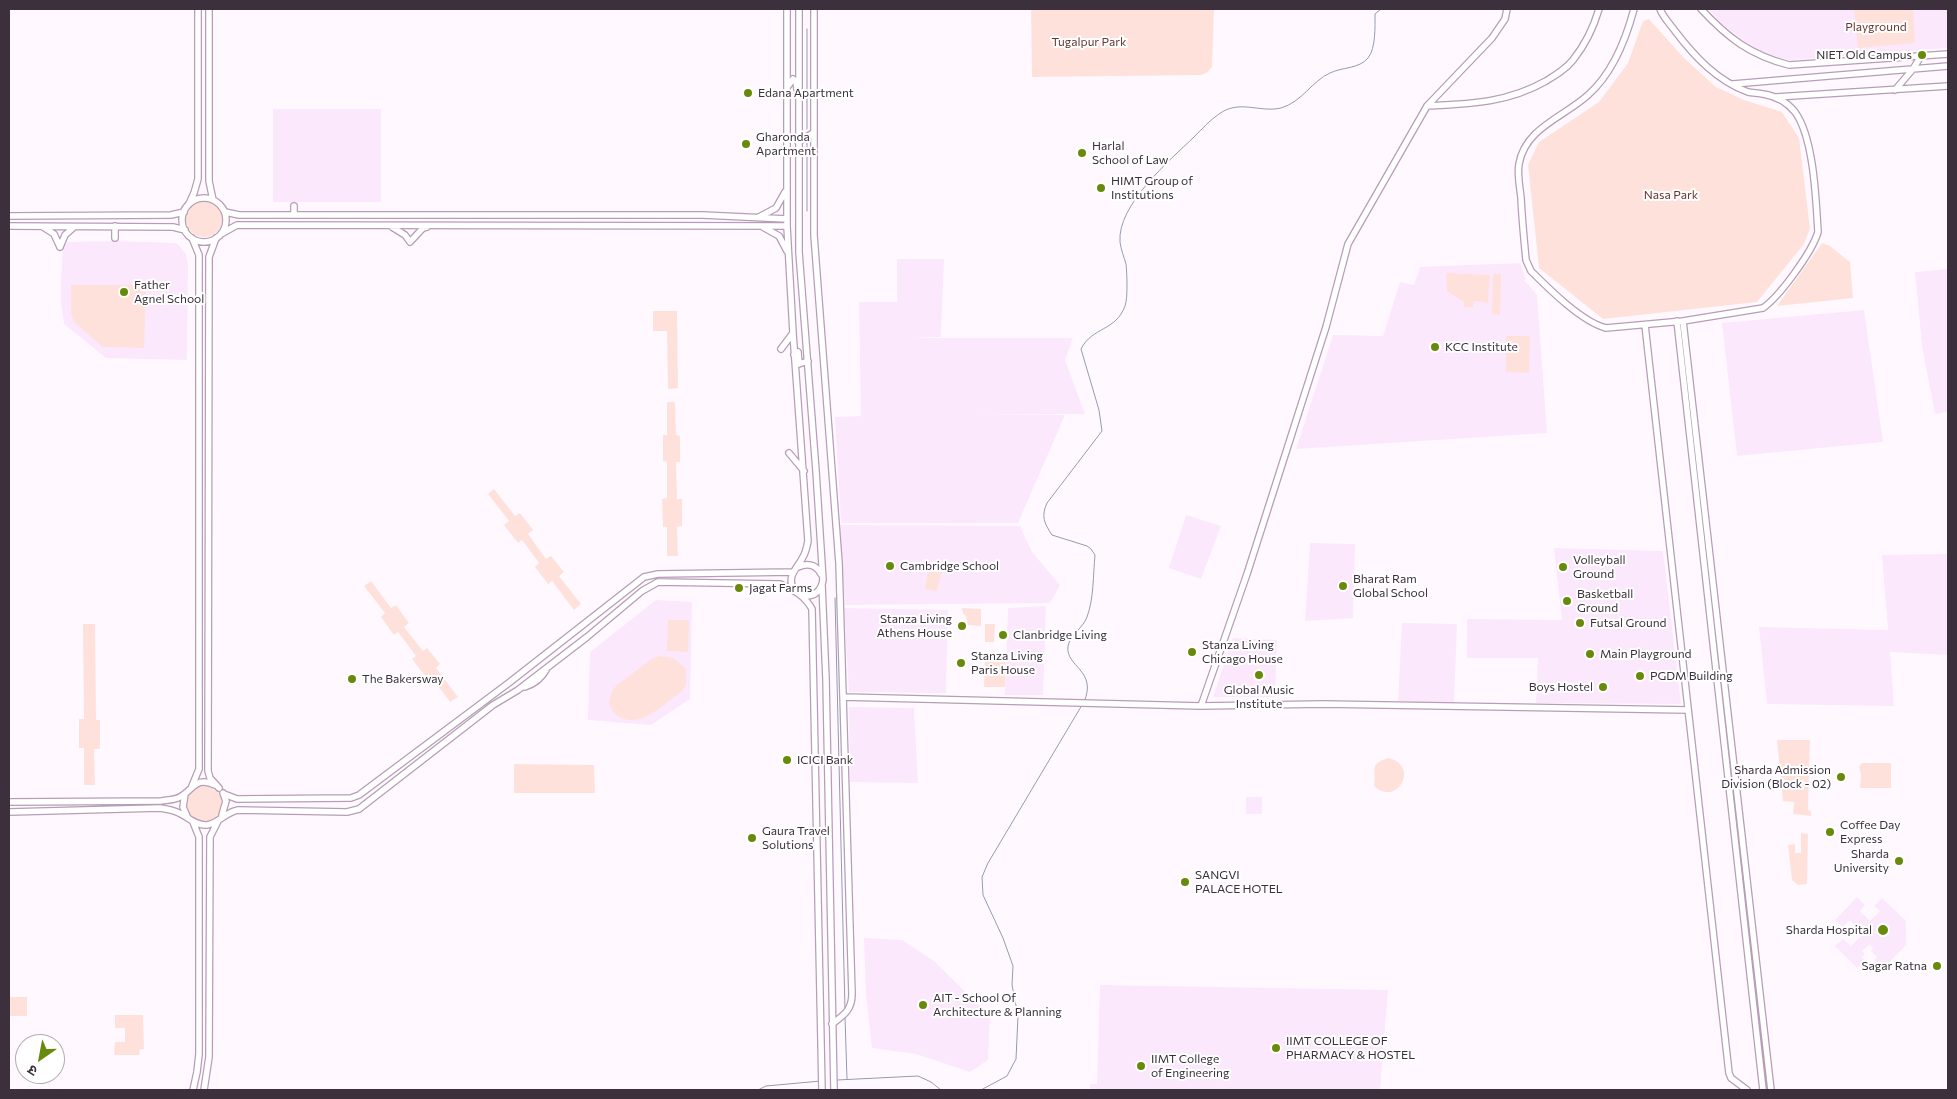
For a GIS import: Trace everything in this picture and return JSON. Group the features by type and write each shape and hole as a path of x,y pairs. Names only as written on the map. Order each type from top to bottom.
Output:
{"street":[{"path":"9,802 161,801 179,798 192,786 199,770 199,255 182,221 198,179 198,9"},
{"path":"209,9 209,181 213,200"},
{"path":"787,9 788,253 808,541 805,554 793,572 791,581 794,590"},
{"path":"799,9 800,97 798,142 800,252 822,574 826,679 834,1090"},
{"path":"814,9 813,133 815,251 839,563 852,994 852,1004 849,1010 832,1024"},
{"path":"1201,706 1245,582 1326,327 1348,244 1427,106 1492,38 1505,18 1507,9"},
{"path":"1427,106 1477,103 1504,99 1544,82 1558,74 1573,61 1585,42 1599,9"},
{"path":"1660,9 1685,43 1708,68 1731,84 1749,92 1776,97 1948,86"},
{"path":"1701,9 1742,47 1761,56 1789,65 1948,54"},
{"path":"1635,10 1625,40 1596,87 1578,103 1547,123 1536,133 1525,146 1519,164 1526,260 1531,271 1586,320 1606,328 1645,325 1763,308 1773,300 1814,243 1818,232 1809,148 1795,112 1776,97"},
{"path":"1895,90 1921,56"},
{"path":"1731,84 1948,66"},
{"path":"787,88 791,80 794,80 800,97"},
{"path":"798,142 813,133"},
{"path":"757,218 776,208 784,195 787,185"},
{"path":"189,204 200,198 213,200 225,212 226,223 209,257 208,770 210,778 224,794 226,801 225,809 210,837 209,1057 204,1090"},
{"path":"294,206 294,215"},
{"path":"9,216 171,215 184,212"},
{"path":"225,212 239,215 703,215 787,219"},
{"path":"192,238 208,241 237,225 787,226"},
{"path":"9,226 172,227 185,230"},
{"path":"40,226 54,234 60,247 68,230 79,226"},
{"path":"115,226 116,238"},
{"path":"388,226 400,231 410,242 423,228 429,226"},
{"path":"760,226 775,232 782,240 788,253"},
{"path":"1680,321 1763,1090"},
{"path":"1680,321 1771,1090"},
{"path":"1645,325 1729,1073 1731,1078 1747,1090"},
{"path":"781,349 793,333"},
{"path":"794,355 798,352 800,364 808,361"},
{"path":"789,453 804,471"},
{"path":"798,567 809,564 822,574"},
{"path":"224,794 237,799 351,798 359,795 544,656 644,577 658,574 725,569 793,572"},
{"path":"9,812 160,808 170,809 191,820 206,825 230,811 238,810 356,810 493,705 518,690 532,685 542,676 548,666 588,637 642,591 658,582 780,584 794,590 808,601 812,609 815,830 822,1090"},
{"path":"800,595 816,594 822,585"},
{"path":"843,697 1201,706 1323,704 1688,710"},
{"path":"192,786 206,782 219,788"},
{"path":"186,793 183,807 199,837 199,1054 192,1090"}],"shaded area":[{"path":"1709,9 1948,9 1948,48 1789,60 1764,54 1741,39 1719,21"},
{"path":"273,109 381,109 381,202 273,202"},
{"name":"Father Agnel School","path":"115,241 177,243 186,254 188,264 187,360 106,358 64,324 61,303 63,243"},
{"path":"897,259 944,259 941,337 909,338 1073,338 1065,360 1085,414 973,415 1065,415 1018,523 841,523 835,417 861,416 859,302 897,302"},
{"name":"KCC Institute","path":"1520,263 1526,279 1524,280 1537,295 1547,433 1296,449 1333,335 1383,336 1400,282 1414,285 1420,267"},
{"path":"1948,269 1948,412 1935,414 1922,346 1915,272"},
{"path":"1864,310 1883,442 1737,456 1722,323"},
{"path":"1186,515 1221,526 1201,579 1169,568"},
{"path":"838,525 1020,526 1032,552 1060,585 1050,603 845,605"},
{"path":"1310,543 1355,544 1353,618 1305,621"},
{"path":"1554,548 1663,551 1681,704 1536,703 1538,658 1467,658 1467,619 1562,620"},
{"path":"1948,554 1948,655 1890,652 1894,706 1767,704 1759,627 1888,630 1882,555"},
{"path":"656,600 692,602 690,699 651,725 588,720 590,652"},
{"path":"1046,606 1043,695 1005,695 1008,608"},
{"path":"844,608 948,610 946,693 849,692"},
{"path":"1402,623 1457,624 1454,703 1398,701"},
{"path":"1233,638 1277,640 1275,697 1213,697"},
{"path":"849,707 914,708 918,783 850,782"},
{"path":"1246,797 1262,797 1262,814 1246,814"},
{"name":"Sharda Hospital","path":"1857,897 1865,905 1860,911 1870,921 1880,911 1874,906 1882,898 1906,921 1907,944 1883,969 1874,960 1877,957 1871,951 1873,948 1869,945 1862,951 1865,954 1862,957 1865,961 1857,968 1835,946 1843,939 1851,946 1863,934 1850,920 1843,927 1835,920"},
{"name":"AIT - School Of Architecture & Planning","path":"864,938 902,940 934,961 990,1016 988,1060 970,1072 916,1054 872,1048 866,994"},
{"name":"IIMT College of Engineering","path":"1100,985 1388,990 1380,1090 1090,1090 1090,1084 1097,1084"}],"green space":[{"name":"Tugalpur Park","path":"1031,9 1214,9 1212,67 1208,72 1201,75 1032,77"},
{"name":"Playground","path":"1854,9 1913,9 1915,43 1858,48"},
{"name":"Nasa Park","path":"1649,19 1684,58 1716,87 1744,100 1782,112 1799,138 1810,228 1804,244 1757,302 1603,319 1539,268 1528,165 1539,142 1599,102 1628,63 1643,21"},
{"path":"204,201 216,207 222,219 216,231 204,237 192,231 186,219 192,207"},
{"path":"1822,243 1830,246 1850,262 1853,298 1777,306"},
{"path":"1446,273 1490,275 1488,303 1474,301 1473,308 1464,307 1464,302 1447,291"},
{"path":"1493,274 1501,274 1500,315 1492,314"},
{"path":"71,285 146,285 144,348 103,347 74,322 71,313"},
{"path":"653,311 677,311 678,388 668,389 667,331 653,331"},
{"path":"1506,336 1530,336 1529,373 1506,372"},
{"path":"667,402 675,402 676,435 680,436 680,462 676,462 677,499 682,499 682,526 677,527 678,556 667,556 667,527 663,527 662,499 667,498 667,462 663,461 663,435 667,435"},
{"path":"494,489 515,516 520,513 533,530 528,534 546,559 551,556 564,572 559,576 581,604 574,610 552,581 548,584 535,567 539,563 522,540 518,543 504,525 509,521 488,494"},
{"path":"929,566 942,568 937,591 925,589"},
{"path":"371,581 391,608 396,605 409,623 404,627 423,651 427,648 440,664 436,668 458,697 450,702 429,674 425,676 412,659 416,656 398,632 394,635 381,617 385,613 364,586"},
{"path":"962,608 981,609 981,626 968,625"},
{"path":"668,620 689,620 688,652 667,651"},
{"path":"83,624 95,624 96,720 100,720 100,749 94,749 95,785 84,785 84,748 79,748 79,719 84,719"},
{"path":"985,624 995,624 994,642 985,642"},
{"path":"660,656 673,658 686,669 686,685 682,691 660,708 644,717 628,720 620,717 612,709 609,702 612,691 653,658"},
{"path":"985,656 1006,657 1005,687 984,687"},
{"path":"1777,740 1810,740 1808,810 1811,811 1811,816 1793,814 1794,802 1783,801"},
{"path":"1388,758 1398,762 1403,768 1404,776 1402,783 1391,792 1383,791 1374,786 1376,765"},
{"path":"1862,763 1891,763 1891,788 1860,788 1861,774 1859,767"},
{"path":"514,764 594,765 595,793 514,793"},
{"path":"204,786 216,792 222,804 216,816 204,822 192,816 186,804 192,792"},
{"path":"1801,833 1808,834 1807,884 1798,885 1792,880 1788,845 1795,844 1795,853 1801,853"},
{"path":"9,997 27,997 27,1016 9,1016"},
{"path":"115,1015 143,1015 144,1049 140,1049 139,1055 114,1055 115,1042 125,1042 125,1028 115,1028"}],"waterway":[{"path":"1084,702 1087,683 1071,659 1068,653 1068,646 1071,638 1087,617 1092,594 1095,555 1087,546 1052,535 1045,523 1044,512 1047,503 1102,431 1099,410 1081,349 1091,337 1116,320 1125,306 1127,292 1126,264 1120,242 1121,228 1127,213 1147,184 1159,171 1219,114 1234,107 1281,108 1295,101 1324,77 1335,71 1364,62 1371,54 1375,14 1381,9"},
{"path":"807,29 807,129"},
{"path":"807,139 807,211"},
{"path":"835,598 845,1010"},
{"path":"981,1090 1007,1076 1016,1059 1018,1016 1012,985 1013,966 1003,938 983,895 982,877 988,863 1082,705"},
{"path":"845,1017 847,1079"},
{"path":"837,1080 918,1076 931,1082 941,1090"},
{"path":"758,1090 766,1086 821,1081"}],"place":[{"name":"NIET Old Campus","path":"1922,55"},
{"name":"Edana Apartment","path":"748,93"},
{"name":"Gharonda Apartment","path":"746,144"},
{"name":"Harlal School of Law","path":"1082,153"},
{"name":"HIMT Group of Institutions","path":"1101,188"},
{"name":"Father Agnel School","path":"124,292"},
{"name":"KCC Institute","path":"1435,347"},
{"name":"Cambridge School","path":"890,566"},
{"name":"Volleyball Ground","path":"1563,567"},
{"name":"Bharat Ram Global School","path":"1343,586"},
{"name":"Jagat Farms","path":"739,588"},
{"name":"Basketball Ground","path":"1567,601"},
{"name":"Futsal Ground","path":"1580,623"},
{"name":"Stanza Living Athens House","path":"962,626"},
{"name":"Clanbridge Living","path":"1003,635"},
{"name":"Stanza Living Chicago House","path":"1192,652"},
{"name":"Main Playground","path":"1590,654"},
{"name":"Stanza Living Paris House","path":"961,663"},
{"name":"Global Music Institute","path":"1259,675"},
{"name":"PGDM Building","path":"1640,676"},
{"name":"The Bakersway","path":"352,679"},
{"name":"Boys Hostel","path":"1603,687"},
{"name":"ICICI Bank","path":"787,760"},
{"name":"Sharda Admission Division (Block - 02)","path":"1841,777"},
{"name":"Coffee Day Express","path":"1830,832"},
{"name":"Gaura Travel Solutions","path":"752,838"},
{"name":"Sharda University","path":"1899,861"},
{"name":"SANGVI PALACE HOTEL","path":"1185,882"},
{"name":"Sharda Hospital","path":"1883,930"},
{"name":"Sagar Ratna","path":"1937,966"},
{"name":"AIT - School Of Architecture & Planning","path":"923,1005"},
{"name":"IIMT COLLEGE OF PHARMACY & HOSTEL","path":"1276,1048"},
{"name":"IIMT College of Engineering","path":"1141,1066"}]}
